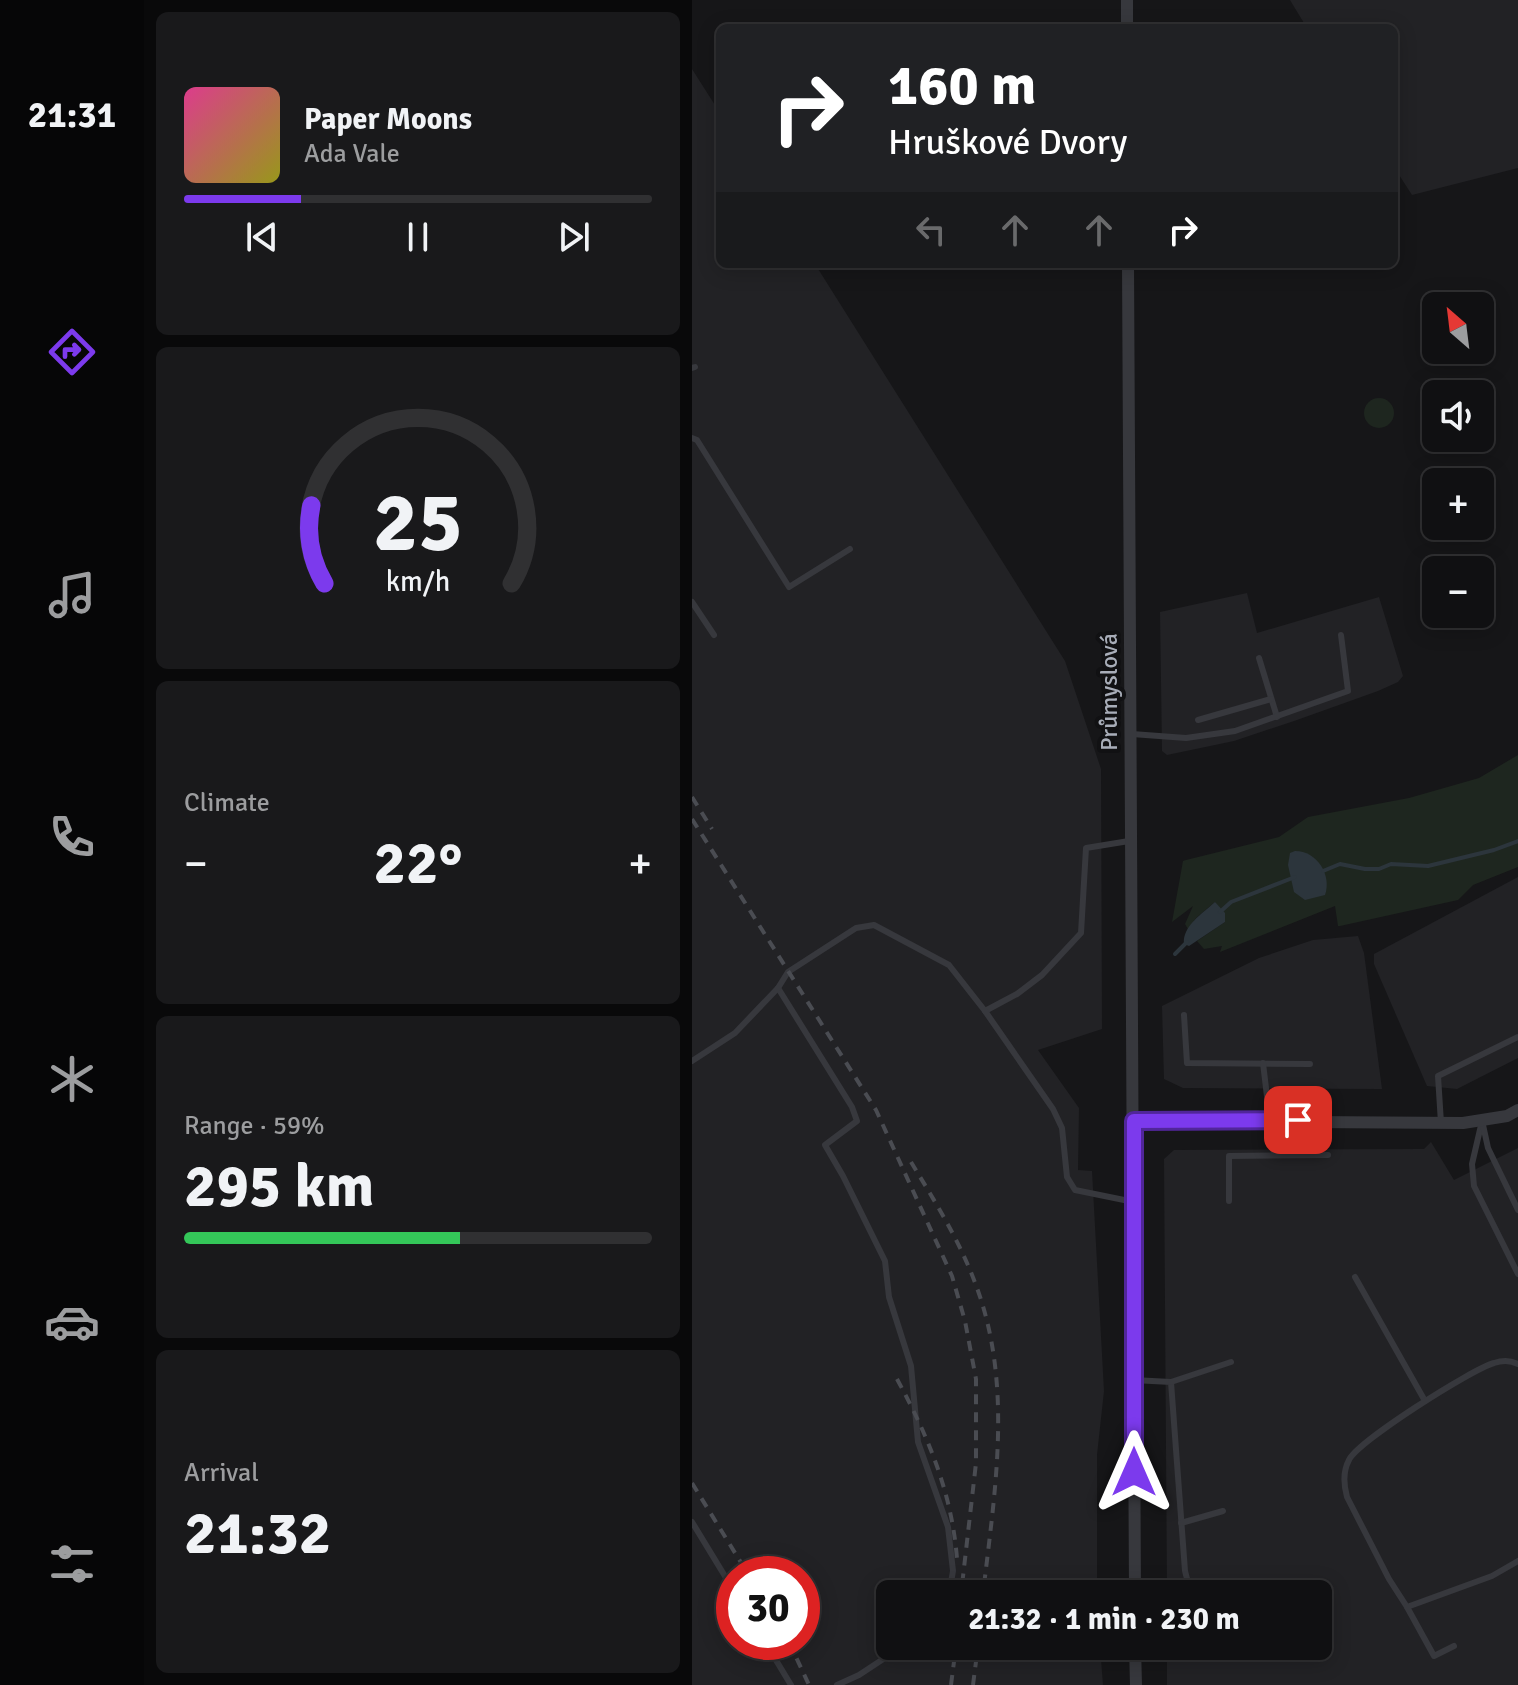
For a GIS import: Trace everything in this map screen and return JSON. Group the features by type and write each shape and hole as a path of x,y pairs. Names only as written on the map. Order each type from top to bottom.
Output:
{"street":[{"path":"1127,0 1127,24"},
{"name":"Průmyslová","path":"1128,268 1135,1580"},
{"path":"1134,1121 1441,1123 1482,1121 1507,1116 1518,1110"},
{"path":"1135,1660 1136,1685"}],"lane":[{"path":"692,438 697,440 789,587 850,549"},
{"path":"692,602 714,635"},
{"path":"1132,734 1186,738 1235,731 1348,691 1341,635"},
{"path":"1259,658 1277,717"},
{"path":"1198,720 1271,699"},
{"path":"985,1011 1017,994 1042,975 1081,933 1086,848 1129,841"},
{"path":"692,1061 735,1033 778,988 788,972 856,928 874,925 949,965 985,1011 1053,1109 1064,1138 1067,1177 1075,1190 1134,1202"},
{"path":"778,988 852,1107 857,1121 825,1145 885,1261 889,1297 911,1366 918,1442 948,1527 951,1580"},
{"path":"1184,1015 1187,1063 1310,1064"},
{"path":"1441,1123 1438,1076 1518,1037"},
{"path":"1263,1063 1274,1155"},
{"path":"1482,1121 1488,1148 1518,1210"},
{"path":"1482,1121 1472,1164 1474,1186 1518,1274"},
{"path":"1229,1201 1229,1156 1328,1155"},
{"path":"1355,1277 1425,1401"},
{"path":"1454,1646 1434,1656 1389,1579 1347,1497 1344,1485 1349,1460 1367,1441 1425,1401 1492,1363 1510,1360 1518,1364"},
{"path":"1133,1380 1171,1382 1231,1362"},
{"path":"1171,1382 1187,1580"},
{"path":"1181,1523 1223,1511"},
{"path":"692,1522 716,1561"},
{"path":"1407,1607 1492,1576 1518,1561"},
{"path":"776,1660 791,1685"},
{"path":"837,1685 882,1660"}],"shaded area":[{"path":"1290,0 1518,0 1518,168 1412,195 1398,173 1398,24 1305,24"},
{"path":"692,69 716,107 716,268 818,268 1065,661 1101,769 1102,1029 1038,1050 1079,1108 1078,1170 1092,1171 1104,1391 1097,1455 1097,1580 876,1580 876,1660 1101,1660 1103,1685 692,1685"},
{"path":"1379,398 1390,402 1394,413 1390,424 1379,428 1368,424 1364,413 1368,402"},
{"path":"1247,593 1257,633 1379,597 1403,676 1398,682 1378,691 1297,720 1234,741 1167,755 1162,751 1160,612"},
{"path":"1518,755 1518,867 1473,885 1458,900 1340,926 1335,906 1220,952 1222,946 1204,949 1197,941 1225,922 1215,902 1188,929 1185,924 1193,906 1172,922 1183,861 1279,837 1308,817 1409,798 1479,778"},
{"path":"1295,851 1310,855 1321,866 1327,887 1325,895 1305,900 1294,892 1288,865 1290,853"},
{"path":"1518,877 1518,1058 1457,1089 1427,1086 1374,964 1374,954"},
{"path":"1215,902 1225,913 1225,922 1189,946 1184,944 1186,931"},
{"path":"1358,936 1364,953 1382,1089 1183,1088 1164,1079 1162,1006 1259,958 1313,940"},
{"path":"1431,1142 1454,1180 1518,1148 1518,1685 1167,1685 1167,1660 1332,1660 1332,1580 1167,1580 1164,1159 1174,1150 1424,1149"}],"waterway":[{"path":"1323,871 1340,864 1365,869 1379,869 1391,864 1428,866 1518,841"},
{"path":"1220,912 1231,902 1295,877"},
{"path":"1175,954 1187,942"}],"railway":[{"path":"692,797 712,829"},
{"path":"692,819 876,1110 952,1276 965,1321 976,1379 976,1463 963,1580"},
{"path":"911,1162 968,1264 986,1318 994,1357 998,1436 985,1580"},
{"path":"897,1379 937,1466 950,1511 957,1559"},
{"path":"692,1483 737,1556"},
{"path":"797,1660 809,1685"},
{"path":"951,1685 954,1660"},
{"path":"973,1685 976,1660"}],"route":[{"path":"1134,1472 1134,1121 1298,1120"}]}
